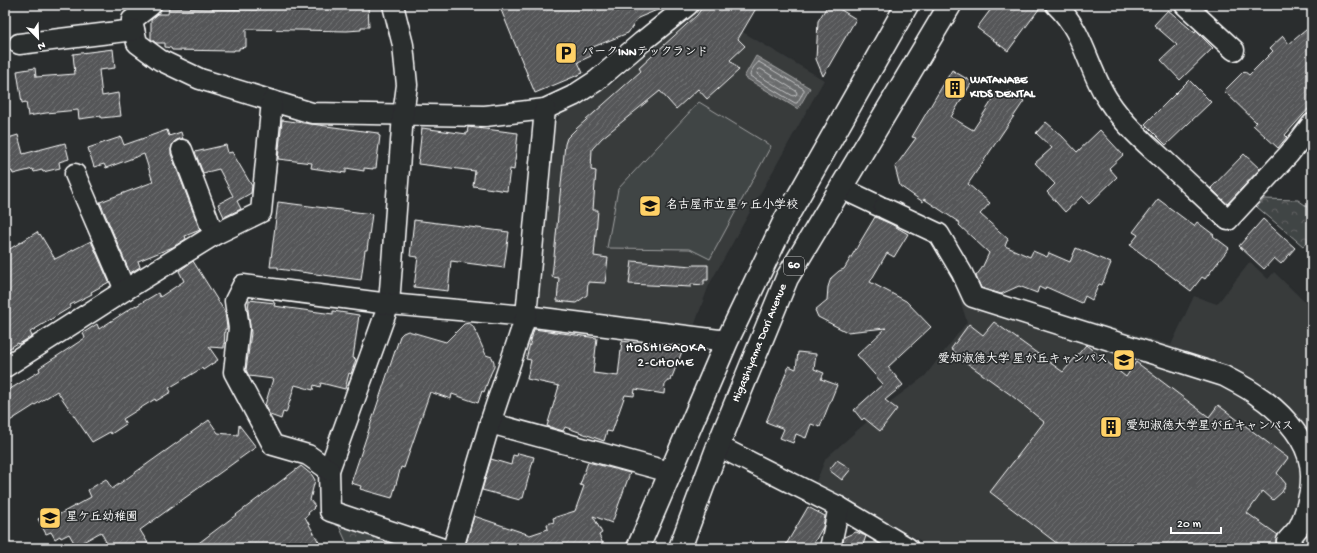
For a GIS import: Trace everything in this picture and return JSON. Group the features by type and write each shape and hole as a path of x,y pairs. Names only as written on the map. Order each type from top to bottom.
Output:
{"main road":[{"name":"Higashiyama Dori Avenue","path":"680,548 718,446 787,278 950,5"},
{"name":"60","path":"638,548 726,341 785,220 903,6"}],"street":[{"path":"151,5 132,20 137,43 160,60 200,79 312,113 485,116 545,109 572,96 596,81 688,5"},
{"path":"393,5 403,45 407,85 403,115 389,304 329,470 330,511 440,548"},
{"path":"1056,5 1061,9 1080,37 1093,73 1108,101 1135,133 1228,220 1289,154 1312,124"},
{"path":"1185,5 1234,50"},
{"path":"19,44 134,30"},
{"path":"5,367 124,290 214,235 261,212 272,101"},
{"path":"453,548 490,423 526,316 545,109"},
{"path":"182,150 214,235"},
{"path":"75,174 124,290"},
{"path":"841,188 938,234 962,273 973,297 1224,376 1258,395 1281,414 1299,437 1308,456 1311,472 1307,505 1299,526 1287,541"},
{"path":"329,470 308,455 273,445 234,372 239,328 235,301 243,285 389,304 526,316 726,341"},
{"path":"490,423 670,472"},
{"path":"718,446 839,507 908,548"},
{"path":"830,548 839,507"}],"shaded area":[{"name":"名古屋市立星ヶ丘小学校","path":"697,5 824,80 709,285 692,332 546,309 536,299 554,127 563,111 614,83"},
{"name":"愛知淑徳大学 星が丘キャンパス","path":"875,191 946,225 984,289 1171,345 1194,296 1217,304 1250,262 1268,279 1274,272 1312,309 1312,548 934,548 815,484 826,458 887,404 925,376 967,322 953,279 929,240 866,206"}],"green space":[{"path":"699,102 771,146 710,259 690,249 607,248 618,189"},
{"path":"1264,199 1298,200 1312,210 1312,238 1303,246 1257,207"},
{"path":"338,524 409,548 349,548"}],"water":[{"path":"756,56 810,88 798,109 744,77"}],"building":[{"path":"257,5 368,5 369,27 361,27 361,30 347,31 246,29 246,47 239,48 239,50 234,51 172,50 171,48 165,47 165,43 156,43 151,39 151,20 158,14 168,14 169,8 257,10"},
{"name":"パークINNテックランド","path":"499,5 669,5 638,18 628,33 588,49 591,56 578,62 583,73 535,93"},
{"path":"704,5 758,5 738,39 745,46 730,60 739,70 707,99 698,89 676,109 660,91 602,138 592,149 591,170 596,171 593,210 598,210 594,256 608,258 605,283 588,282 587,295 576,303 557,301 559,278 552,277 565,144 567,138 641,71 639,68 697,15"},
{"path":"828,5 833,5 856,19 823,76 816,59 818,21"},
{"path":"994,5 1042,5 1008,51 977,28"},
{"path":"1168,10 1195,33 1196,31 1213,48 1180,80 1161,60 1177,45 1154,25"},
{"path":"1312,25 1312,105 1285,135 1287,137 1278,148 1253,125 1256,122 1224,91 1244,71 1249,75 1273,51 1270,48 1283,36 1289,44"},
{"path":"113,49 115,68 99,70 102,96 118,93 121,116 101,118 101,116 79,119 78,110 28,116 26,102 22,103 17,71 35,68 36,77 75,74 73,54"},
{"path":"952,70 972,82 951,117 973,130 997,93 1004,97 1008,91 1024,101 968,184 990,203 980,214 1008,239 1005,246 1030,257 1033,251 1047,257 1049,253 1070,262 1076,248 1111,263 1102,285 1099,284 1092,300 1085,296 1082,303 1046,287 1045,290 1039,287 1037,293 1019,286 1001,294 981,288 976,276 982,268 989,253 959,225 960,223 924,199 923,202 900,186 895,167 916,138 912,137"},
{"path":"1189,80 1211,102 1166,145 1145,124"},
{"path":"282,120 378,133 380,136 376,168 364,168 364,171 346,168 346,173 311,168 312,163 278,159"},
{"path":"1046,122 1077,152 1100,130 1123,155 1109,168 1117,177 1089,204 1082,196 1065,212 1047,192 1055,184 1035,163 1052,148 1036,133"},
{"path":"468,127 518,133 514,170 510,169 507,191 473,186 475,171 418,164 422,128 467,134"},
{"path":"167,130 169,136 181,132 183,139 178,139 173,143 171,154 200,230 185,236 186,239 173,247 138,261 140,267 130,273 100,202 153,182 144,154 106,168 104,164 94,167 88,148 121,137 124,145"},
{"path":"18,135 23,154 65,143 69,159 59,162 60,168 43,172 42,170 34,172 33,169 13,174 12,171 5,173 5,139"},
{"path":"226,145 228,153 232,152 252,186 251,193 237,201 241,209 224,217 218,204 233,196 219,169 203,173 195,152"},
{"path":"1244,154 1260,169 1227,204 1211,188"},
{"path":"1158,199 1194,226 1197,222 1229,248 1205,279 1202,277 1191,291 1130,245 1138,235 1133,232"},
{"path":"278,202 372,214 361,280 270,267"},
{"path":"875,217 908,234 894,257 887,253 870,282 906,301 931,327 888,367 903,385 885,400 897,409 880,431 864,418 862,420 854,410 883,384 857,355 886,328 847,332 818,317 815,310 827,300 828,287 831,278 839,271 844,269"},
{"path":"1263,219 1295,248 1281,264 1274,258 1264,269 1239,246"},
{"path":"414,220 509,232 504,268 451,261 448,291 414,287 418,257 410,256"},
{"path":"37,232 39,235 40,234 55,259 91,241 109,282 91,292 92,294 70,305 71,307 30,332 32,336 5,351 5,252"},
{"path":"193,261 225,312 227,329 225,329 224,348 209,347 218,360 203,370 202,368 169,388 171,392 156,401 155,399 123,419 126,424 111,434 110,432 92,442 57,391 5,424 5,392 40,371 39,368 85,338 83,333 97,324 99,329 136,305 158,293 160,297 184,281 179,271"},
{"path":"632,261 692,266 708,265 708,280 704,280 704,285 691,284 691,287 629,284"},
{"path":"249,300 275,303 274,306 333,314 333,311 359,315 353,358 356,359 351,374 349,373 345,389 321,383 320,387 314,385 313,390 295,385 286,413 283,412 281,419 270,415 267,410 268,408 265,405 273,379 249,376 246,370 251,333 248,310"},
{"path":"994,322 1063,372 1086,345 1126,377 1136,362 1209,417 1218,405 1288,458 1277,473 1286,484 1282,492 1273,500 1263,491 1247,513 1278,535 1276,545 1278,548 1063,548 990,492 1044,422 1011,395 964,361 965,360 951,349 969,324 983,335"},
{"path":"469,323 473,326 486,355 492,357 494,362 494,367 484,392 482,391 478,403 452,394 451,399 430,392 404,468 401,467 392,498 360,489 361,486 351,483 400,336 408,331 446,342 464,324"},
{"path":"534,329 597,338 593,373 618,376 622,341 683,349 670,381 665,383 664,394 635,389 634,396 625,395 612,432 607,431 604,441 565,427 563,431 547,426 559,386 527,379 531,360 526,359"},
{"path":"798,352 816,354 814,369 824,373 821,379 837,385 820,427 811,424 806,438 796,434 793,443 780,438 784,429 766,422 789,366 796,369"},
{"path":"209,420 218,433 238,435 239,425 256,447 140,530 151,548 109,548 101,532 76,546 69,534 55,539 51,532 46,534 38,519 55,510 58,515 91,497 88,490 106,479 112,489"},
{"path":"518,453 534,457 523,498 520,498 520,500 482,490 491,459 511,465 513,455 517,456"},
{"path":"837,460 851,469 842,480 829,470"},
{"path":"588,462 630,473 612,523 593,516 602,533 599,535 603,544 595,548 481,548 466,543 474,516 530,535 548,529 547,524 554,522 553,518 575,511 584,486 580,485"},
{"path":"301,466 312,475 315,480 310,500 315,506 305,517 322,548 192,548"},
{"path":"808,507 825,516 823,527 811,548 784,548"},
{"path":"856,532 866,536 862,548 842,548 844,537"}],"place":[{"name":"パークINNテックランド","path":"566,53"},
{"name":"WATANABE KIDS DENTAL","path":"955,88"},
{"name":"名古屋市立星ヶ丘小学校","path":"650,206"},
{"name":"愛知淑徳大学 星が丘キャンパス","path":"1124,360"},
{"name":"愛知淑徳大学星が丘キャンパス","path":"1111,427"},
{"name":"星ケ丘幼稚園","path":"50,518"}],"district":[{"name":"HOSHIGAOKA 2-CHOME","path":"666,356"}]}
